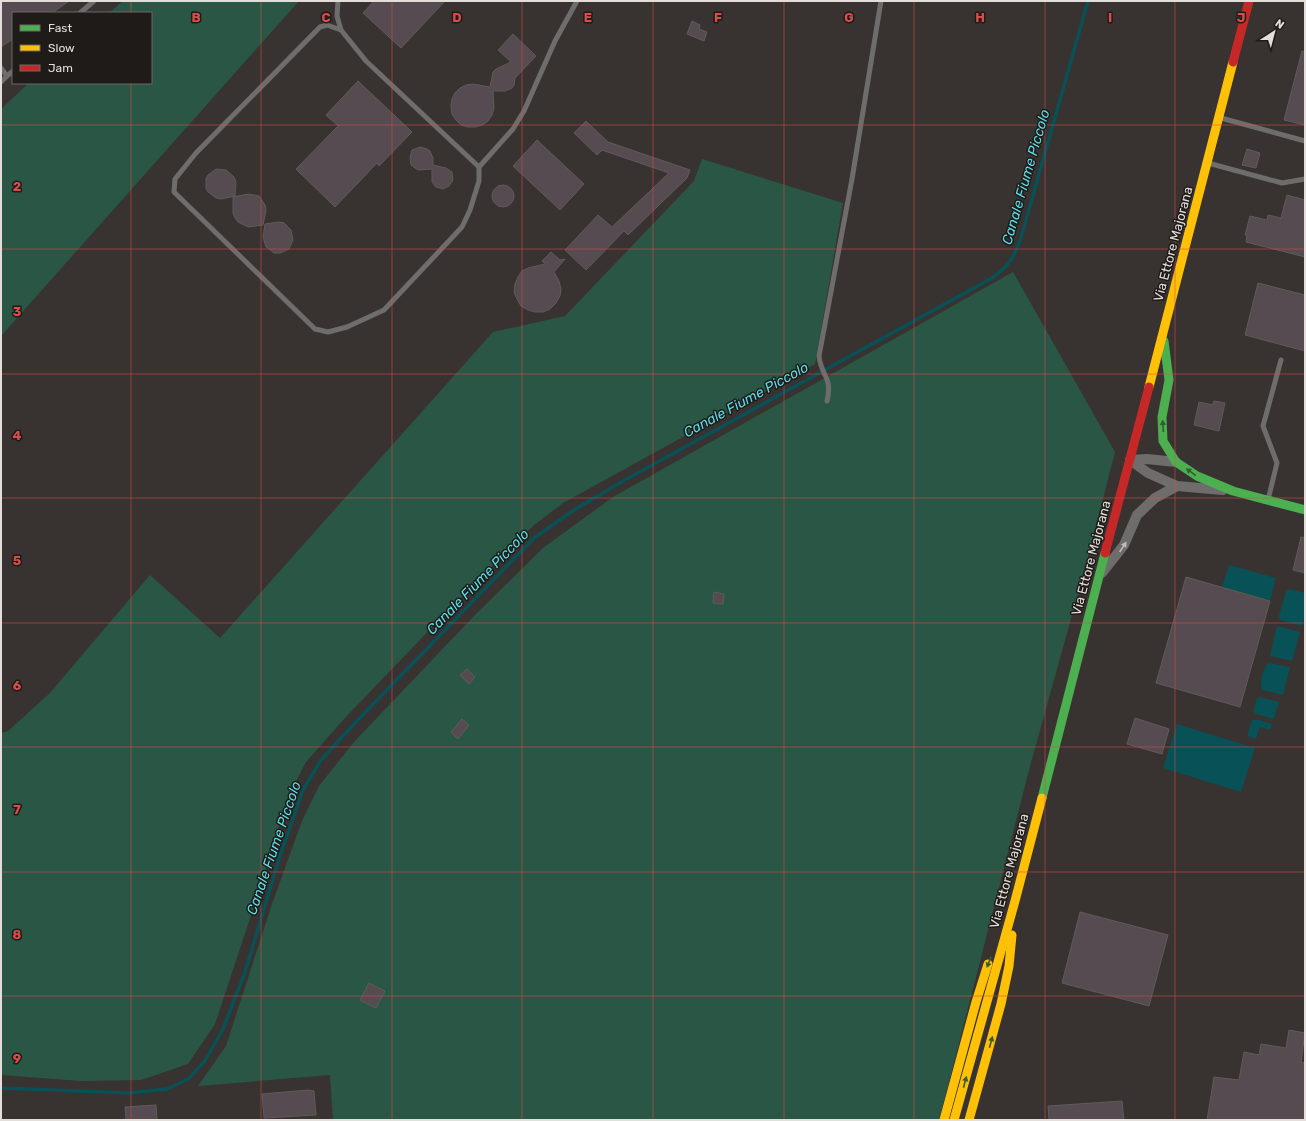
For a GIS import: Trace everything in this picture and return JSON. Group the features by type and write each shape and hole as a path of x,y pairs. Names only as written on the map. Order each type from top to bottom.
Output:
{"main road":[{"name":"Via Ettore Majorana","path":"954,1120 1015,901 1220,118 1249,1"},
{"path":"1163,335 1169,380 1162,417 1164,441 1176,462 1197,476 1233,491 1305,510"},
{"path":"944,1120 986,970 1015,901"},
{"path":"969,1120 999,1012 1009,966 1015,901"}],"street":[{"path":"1130,460 1147,459 1176,462"},
{"path":"1130,460 1148,473 1176,486 1233,491"},
{"path":"1099,577 1124,545 1138,515 1155,498 1176,486"}],"lane":[{"path":"81,12 94,1"},
{"path":"338,1 337,16 341,30 366,61 479,167"},
{"path":"341,30 327,25 320,27 196,154 175,180 174,192 315,329 328,332 347,327 384,310 462,227 470,210 479,181 479,167 513,129 524,111 556,41 577,1"},
{"path":"827,401 830,390 828,380 820,363 819,356 852,179 881,1"},
{"path":"1,68 7,76"},
{"path":"1,82 12,72"},
{"path":"1220,118 1305,141"},
{"path":"1208,163 1282,183 1305,179"},
{"path":"1267,500 1277,463 1263,426 1281,360"}],"green space":[{"path":"123,1 299,1 1,336 1,109 28,84 152,84 152,12 110,12"},
{"path":"702,159 843,203 815,364 563,503 533,526 463,595 343,720 306,762 288,796 262,882 215,1024 188,1064 141,1080 81,1081 1,1075 1,733 8,731 50,693 150,575 220,638 493,332 565,316 694,181"},
{"path":"1013,272 1115,452 1087,561 1029,770 939,1120 333,1120 330,1075 198,1086 226,1046 272,904 302,821 319,786 354,742 473,617 543,548 613,497"}],"water":[{"path":"1229,565 1276,578 1270,601 1222,587"},
{"path":"1290,589 1305,593 1305,615 1302,626 1280,620 1279,616 1286,591"},
{"path":"1278,626 1300,632 1292,661 1270,656"},
{"path":"1268,663 1290,667 1283,695 1262,690 1262,676"},
{"path":"1260,697 1279,702 1274,719 1256,714 1253,711 1257,698"},
{"path":"1252,720 1259,720 1272,724 1270,730 1260,727 1256,739 1247,736"},
{"path":"1177,724 1255,748 1241,792 1163,768"}],"building":[{"path":"1,1 69,1 53,12 12,12 12,40 1,47"},
{"path":"374,1 445,1 401,48 363,13"},
{"path":"692,21 700,25 699,29 707,32 704,41 687,34"},
{"path":"513,34 536,56 515,78 512,88 505,91 493,91 494,108 488,121 475,127 461,125 452,114 452,99 455,93 466,85 473,84 490,87 493,72 511,62 498,50"},
{"path":"1302,51 1305,52 1305,125 1284,120"},
{"path":"358,81 412,132 379,166 377,163 335,207 296,169 338,126 326,115"},
{"path":"586,121 608,142 690,170 687,178 628,235 624,231 586,270 565,250 598,215 612,227 669,173 602,150 597,155 574,133"},
{"path":"537,140 584,184 560,210 513,166"},
{"path":"420,147 430,151 433,158 433,165 446,168 452,172 453,180 449,186 443,189 436,187 432,182 432,169 418,170 411,165 410,158 412,150"},
{"path":"1247,149 1260,153 1256,168 1242,165"},
{"path":"216,169 226,170 234,177 236,182 235,196 221,199 216,198 208,192 206,188 206,179 208,175"},
{"path":"503,185 511,188 514,196 511,204 503,207 495,204 492,196 495,188"},
{"path":"248,194 259,196 265,205 266,210 263,225 248,227 238,222 235,218 233,213 233,197"},
{"path":"1287,195 1305,200 1305,257 1246,242 1247,235 1245,235 1250,216 1267,220 1268,215 1281,218"},
{"path":"279,222 284,223 291,230 293,240 289,249 280,253 274,253 266,247 263,237 265,224"},
{"path":"551,252 560,260 565,259 554,272 561,289 560,296 550,309 543,312 528,310 521,306 517,299 514,292 515,284 522,271 545,264 542,261"},
{"path":"1258,283 1305,295 1305,351 1245,335"},
{"path":"1214,401 1225,403 1219,431 1194,425 1199,402 1213,405"},
{"path":"1301,537 1305,538 1305,573 1293,570"},
{"path":"1186,577 1270,601 1240,707 1156,683"},
{"path":"714,592 724,594 723,604 713,603"},
{"path":"467,669 475,677 469,684 460,675"},
{"path":"1135,718 1169,729 1162,754 1127,744"},
{"path":"462,719 469,725 458,739 451,732"},
{"path":"1080,912 1168,935 1149,1006 1062,983"},
{"path":"369,983 385,991 376,1008 360,1000"},
{"path":"1289,1030 1305,1033 1301,1062 1305,1063 1305,1120 1207,1120 1214,1077 1239,1080 1244,1052 1259,1055 1261,1044 1286,1048"},
{"path":"308,1090 314,1091 316,1115 264,1118 262,1094"},
{"path":"1122,1101 1124,1120 1049,1120 1048,1106"},
{"path":"156,1105 157,1120 126,1120 125,1107"}],"waterway":[{"name":"Canale Fiume Piccolo","path":"1,1088 128,1093 167,1089 188,1079 205,1061 223,1029 245,972 280,856 303,790 321,760 534,538 574,510 623,481 992,278 1004,268 1012,259 1022,234 1088,1"}],"traffic: fast":[{"path":"1164,341 1169,380 1162,417 1163,441 1176,462 1197,476 1233,491 1305,510"},
{"path":"1042,798 1105,553"}],"traffic: slow":[{"path":"1149,387 1233,62"},
{"path":"954,1120 1042,798"},
{"path":"969,1120 1001,1004 1009,966 1012,935"},
{"path":"944,1120 976,1002 988,964"}],"traffic: jam":[{"path":"1233,62 1249,1"},
{"path":"1105,553 1149,387"}]}
